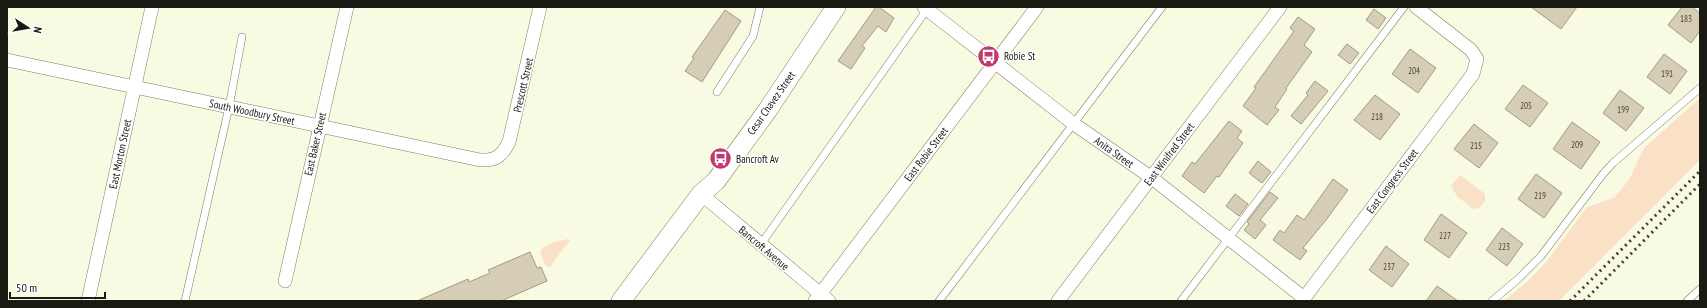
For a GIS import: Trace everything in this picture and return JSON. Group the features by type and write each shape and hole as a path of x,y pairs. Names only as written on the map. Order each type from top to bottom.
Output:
{"main road":[{"name":"Cesar Chavez Street","path":"701,194 709,174 759,104 824,7"},
{"name":"Cesar Chavez Street","path":"620,301 701,194 716,181 767,111 836,7"}],"street":[{"name":"East Morton Street","path":"88,301 152,7"},
{"name":"East Baker Street","path":"285,281 347,7"},
{"name":"Prescott Street","path":"497,158 504,152 510,142 540,7"},
{"name":"East Robie Street","path":"821,299 994,63 1037,7"},
{"name":"East Winifred Street","path":"1058,301 1280,7"},
{"name":"East Congress Street","path":"1303,299 1473,74 1477,59 1471,50 1416,7"},
{"name":"Anita Street","path":"926,8 994,63 1074,124 1152,178 1303,299"},
{"name":"South Woodbury Street","path":"7,60 480,160 497,158"},
{"name":"Bancroft Avenue","path":"701,194 761,244 821,299"}],"lane":[{"path":"717,92 753,36 760,7"},
{"path":"939,301 1162,7"},
{"path":"1181,301 1404,7"},
{"path":"761,244 926,8"},
{"path":"185,301 229,107 242,37"},
{"path":"1492,301 1518,279 1537,260 1613,163 1700,88"},
{"path":"1687,301 1700,289"}],"shaded area":[{"path":"1700,98 1700,160 1559,301 1504,301 1528,281 1547,261 1587,207 1614,198 1629,180 1644,148"},
{"path":"1460,175 1485,194 1485,201 1479,208 1473,209 1457,196 1451,186"},
{"path":"568,239 570,240 550,267 546,266 540,253 544,247 552,243"}],"building":[{"path":"876,7 879,7 894,18 886,32 878,26 862,46 865,48 851,69 838,61"},
{"path":"1531,7 1577,7 1561,29"},
{"path":"1682,7 1692,7 1700,13 1700,31 1691,43 1668,25"},
{"path":"1374,9 1386,18 1378,29 1366,20"},
{"path":"725,10 741,21 702,82 685,71 694,58 692,57"},
{"path":"1298,17 1315,29 1304,45 1312,52 1286,88 1287,89 1275,107 1279,110 1267,125 1243,106 1256,88 1254,87 1294,31 1290,28"},
{"path":"1347,44 1359,53 1350,64 1338,55"},
{"path":"1410,49 1436,68 1418,93 1392,74"},
{"path":"1664,54 1687,71 1670,94 1647,77"},
{"path":"1315,81 1328,91 1301,124 1291,116 1308,95 1306,93"},
{"path":"1523,85 1548,103 1530,127 1505,109"},
{"path":"1620,90 1644,108 1626,131 1603,113"},
{"path":"1375,95 1400,114 1380,140 1354,120"},
{"path":"1229,121 1242,131 1237,138 1243,143 1219,177 1217,176 1204,193 1182,176 1192,162 1195,164"},
{"path":"1572,122 1600,142 1581,169 1553,149"},
{"path":"1474,124 1498,143 1479,168 1454,149"},
{"path":"1258,161 1271,172 1262,183 1249,173"},
{"path":"1536,174 1562,193 1544,218 1518,199"},
{"path":"1333,179 1348,190 1303,248 1307,251 1300,260 1273,240 1280,230 1284,233 1297,215 1304,220"},
{"path":"1270,192 1278,198 1260,220 1266,225 1255,239 1244,230 1249,224 1247,222"},
{"path":"1235,194 1248,204 1239,216 1226,206"},
{"path":"1441,214 1467,233 1449,258 1424,240"},
{"path":"1502,228 1523,244 1507,266 1486,250"},
{"path":"1386,246 1409,264 1392,287 1369,270"},
{"path":"530,252 537,268 541,267 547,281 501,301 417,301 468,279 469,282 490,273 488,270"},
{"path":"1437,286 1458,301 1426,301"}],"railway":[{"path":"1570,301 1700,171"},
{"path":"1584,301 1700,184"}],"place":[{"name":"Robie St","path":"988,56"},
{"name":"Bancroft Av","path":"721,159"}]}
